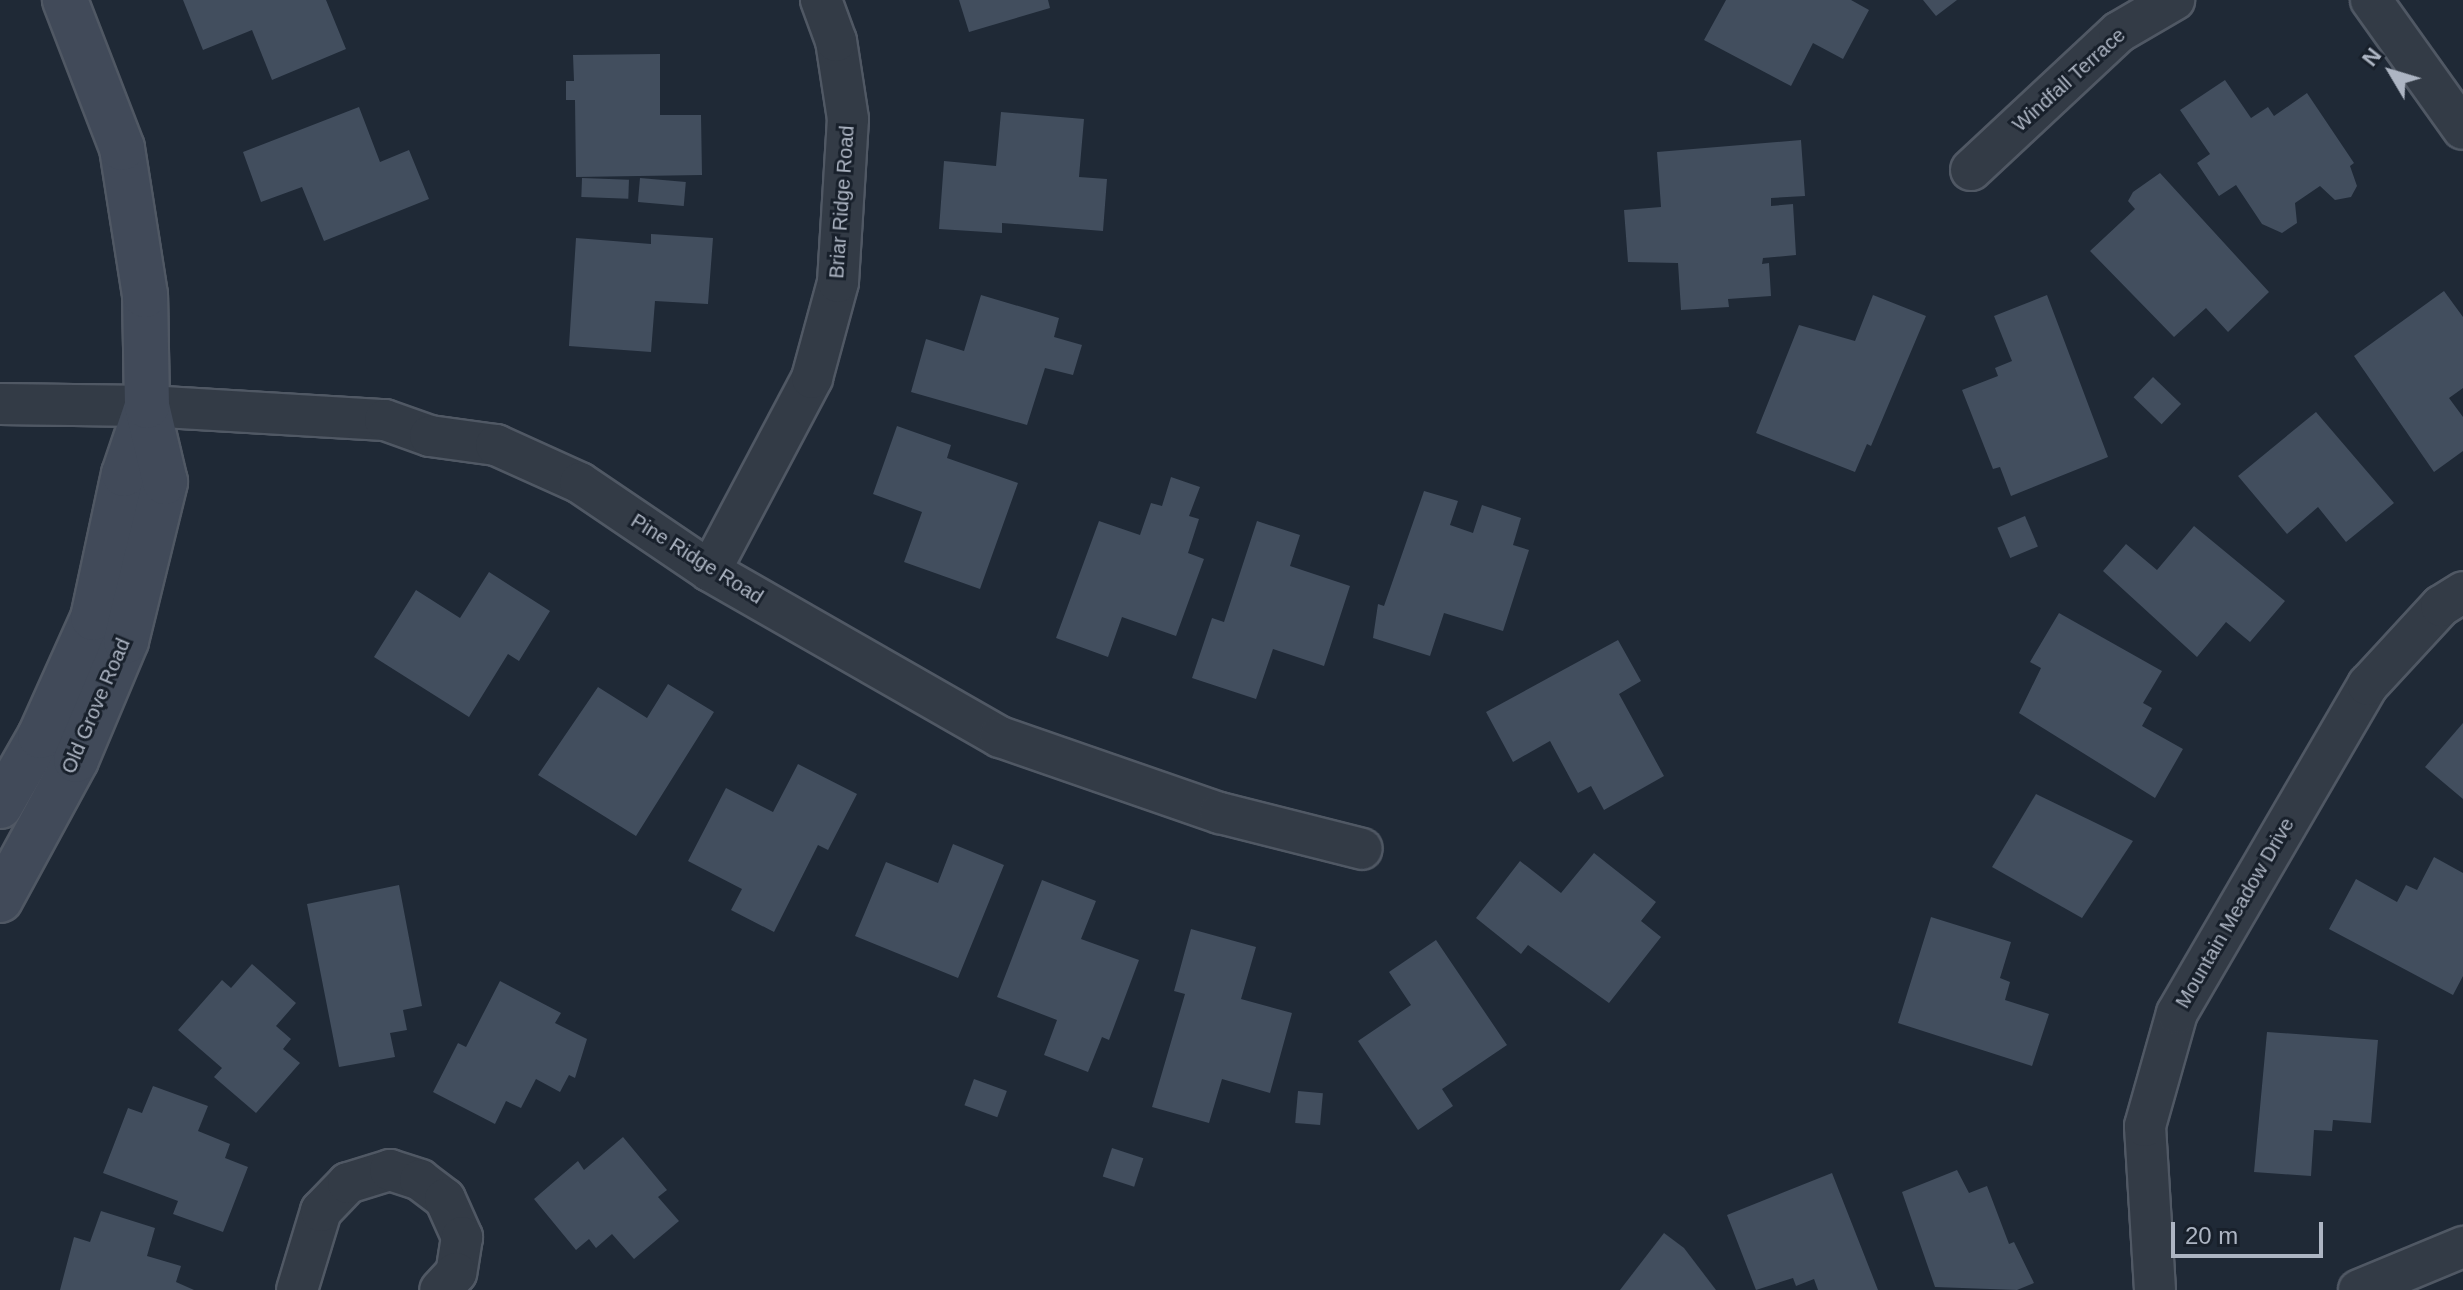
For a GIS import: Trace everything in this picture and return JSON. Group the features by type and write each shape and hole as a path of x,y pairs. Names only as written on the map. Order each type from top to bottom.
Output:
{"street":[{"name":"Old Grove Road","path":"0,900 76,760 126,641 165,482 147,406 145,295 122,148 65,0"},
{"name":"Briar Ridge Road","path":"710,571 812,378 838,282 848,119 836,41 821,0"},
{"name":"Windfall Terrace","path":"1971,170 2119,32 2174,0"},
{"path":"2371,0 2463,129"},
{"name":"Pine Ridge Road","path":"0,404 147,406 385,420 430,436 496,445 580,483 710,571 1000,737 1220,813 1362,849"},
{"name":"Old Grove Road","path":"0,806 40,736 93,618 124,474 147,406"},
{"name":"Mountain Meadow Drive","path":"2155,1290 2145,1126 2177,1013 2368,685 2441,606 2463,592"},
{"path":"297,1290 321,1211 348,1183 390,1170 420,1180 445,1199 462,1237 456,1273 440,1290"},
{"path":"2359,1290 2463,1247"}],"building":[{"path":"183,0 326,0 346,49 272,80 252,30 203,50"},
{"path":"959,0 1048,0 1050,8 969,32"},
{"path":"1726,0 1851,0 1869,10 1843,59 1813,43 1791,86 1704,40"},
{"path":"1923,0 1957,0 1936,16"},
{"path":"660,54 660,115 701,115 702,175 576,177 575,100 566,100 566,81 574,81 573,55"},
{"path":"2225,80 2251,118 2268,107 2274,116 2307,93 2354,163 2350,166 2357,186 2351,197 2335,200 2320,186 2295,203 2297,223 2282,233 2262,224 2236,185 2219,196 2197,163 2210,154 2180,110"},
{"path":"359,107 380,162 409,150 429,199 324,241 302,187 261,202 243,152"},
{"path":"1001,112 1084,119 1079,177 1107,179 1103,231 1002,223 1002,233 939,229 944,161 996,166"},
{"path":"1801,140 1805,196 1771,198 1771,206 1793,204 1796,255 1763,258 1762,264 1769,263 1771,296 1728,299 1729,307 1681,310 1678,263 1628,262 1624,210 1661,207 1657,152"},
{"path":"2160,173 2269,292 2228,332 2206,308 2174,337 2090,251 2135,209 2128,201 2133,192"},
{"path":"582,178 629,180 628,199 581,197"},
{"path":"640,178 686,182 684,206 638,202"},
{"path":"651,234 713,238 708,304 655,301 651,352 569,346 576,238 651,244"},
{"path":"2444,291 2463,317 2463,388 2449,398 2463,417 2463,451 2434,472 2354,356"},
{"path":"981,295 1059,318 1054,337 1082,345 1073,375 1045,368 1027,425 911,392 926,339 964,351"},
{"path":"1873,295 1926,316 1871,446 1867,444 1855,472 1756,433 1799,325 1855,341"},
{"path":"2047,295 2108,457 2011,496 2000,467 1993,469 1962,390 1998,376 1995,368 2012,361 1994,316"},
{"path":"2153,377 2181,404 2162,424 2134,397"},
{"path":"2316,412 2394,503 2346,542 2318,507 2287,534 2238,476"},
{"path":"897,426 951,445 947,458 1018,483 980,589 904,562 922,512 873,494"},
{"path":"1171,477 1200,487 1189,516 1199,519 1188,553 1204,559 1176,636 1122,617 1108,657 1056,638 1099,521 1140,535 1151,503 1162,506"},
{"path":"1424,491 1458,501 1450,525 1473,533 1482,505 1521,518 1513,545 1529,550 1503,631 1444,613 1430,656 1373,638 1378,604 1384,606"},
{"path":"2025,516 2038,546 2010,558 1997,528"},
{"path":"1257,521 1300,535 1290,566 1350,586 1324,666 1273,649 1256,699 1192,678 1212,618 1224,622"},
{"path":"2194,526 2285,601 2250,642 2226,622 2197,657 2103,571 2126,544 2157,570"},
{"path":"489,572 550,611 519,661 508,654 469,717 374,657 416,590 460,618"},
{"path":"2059,613 2162,671 2143,703 2152,708 2142,726 2183,749 2155,798 2019,713 2041,668 2030,662"},
{"path":"1618,640 1641,681 1619,694 1664,776 1604,810 1591,786 1578,793 1550,741 1513,762 1486,712"},
{"path":"668,684 714,712 636,836 538,775 598,687 647,718"},
{"path":"2463,723 2463,799 2425,767"},
{"path":"798,764 857,794 828,850 818,845 774,932 731,910 742,889 688,861 726,788 773,812"},
{"path":"2036,794 2133,841 2082,918 1992,867"},
{"path":"953,844 1004,865 958,978 855,936 886,862 938,883"},
{"path":"1594,853 1656,902 1641,921 1661,937 1609,1003 1528,945 1521,954 1476,918 1520,861 1561,893"},
{"path":"2434,857 2463,873 2463,976 2453,995 2329,929 2356,879 2397,902 2406,885 2417,890"},
{"path":"1042,880 1096,901 1081,939 1139,960 1109,1040 1102,1037 1088,1072 1044,1055 1057,1020 997,997"},
{"path":"399,885 422,1006 403,1010 407,1030 390,1033 395,1057 339,1067 307,904"},
{"path":"1931,917 2011,942 2000,978 2010,982 2005,1000 2049,1014 2032,1066 1898,1023"},
{"path":"1191,929 1256,947 1241,999 1292,1013 1270,1093 1222,1079 1209,1123 1152,1107 1185,994 1174,991"},
{"path":"1436,940 1507,1045 1442,1089 1453,1106 1418,1130 1358,1041 1411,1005 1389,972"},
{"path":"252,964 296,1003 276,1026 291,1039 283,1049 300,1063 256,1113 214,1077 222,1068 178,1030 222,980 231,988"},
{"path":"500,981 561,1013 555,1023 587,1039 575,1078 569,1075 560,1092 536,1079 521,1108 506,1101 495,1124 433,1092 458,1043 466,1047"},
{"path":"2267,1032 2378,1040 2371,1123 2333,1120 2332,1131 2314,1130 2311,1176 2254,1172"},
{"path":"974,1079 1007,1091 997,1117 964,1105"},
{"path":"153,1086 208,1106 198,1131 230,1144 225,1158 248,1167 223,1232 173,1214 178,1201 103,1173 128,1108 142,1113"},
{"path":"1298,1091 1323,1093 1320,1125 1295,1123"},
{"path":"623,1137 667,1190 658,1197 679,1221 634,1259 612,1234 596,1248 589,1239 576,1250 534,1199 578,1161 584,1170"},
{"path":"1112,1148 1143,1158 1134,1187 1103,1177"},
{"path":"1957,1170 1969,1193 1987,1186 2009,1244 2014,1242 2034,1283 2017,1290 1935,1287 1902,1192"},
{"path":"1832,1173 1878,1290 1818,1290 1814,1279 1796,1286 1793,1278 1756,1290 1727,1215"},
{"path":"101,1211 155,1228 147,1256 181,1266 176,1282 194,1290 60,1290 74,1237 90,1242"},
{"path":"1664,1233 1684,1248 1716,1290 1620,1290"}]}
